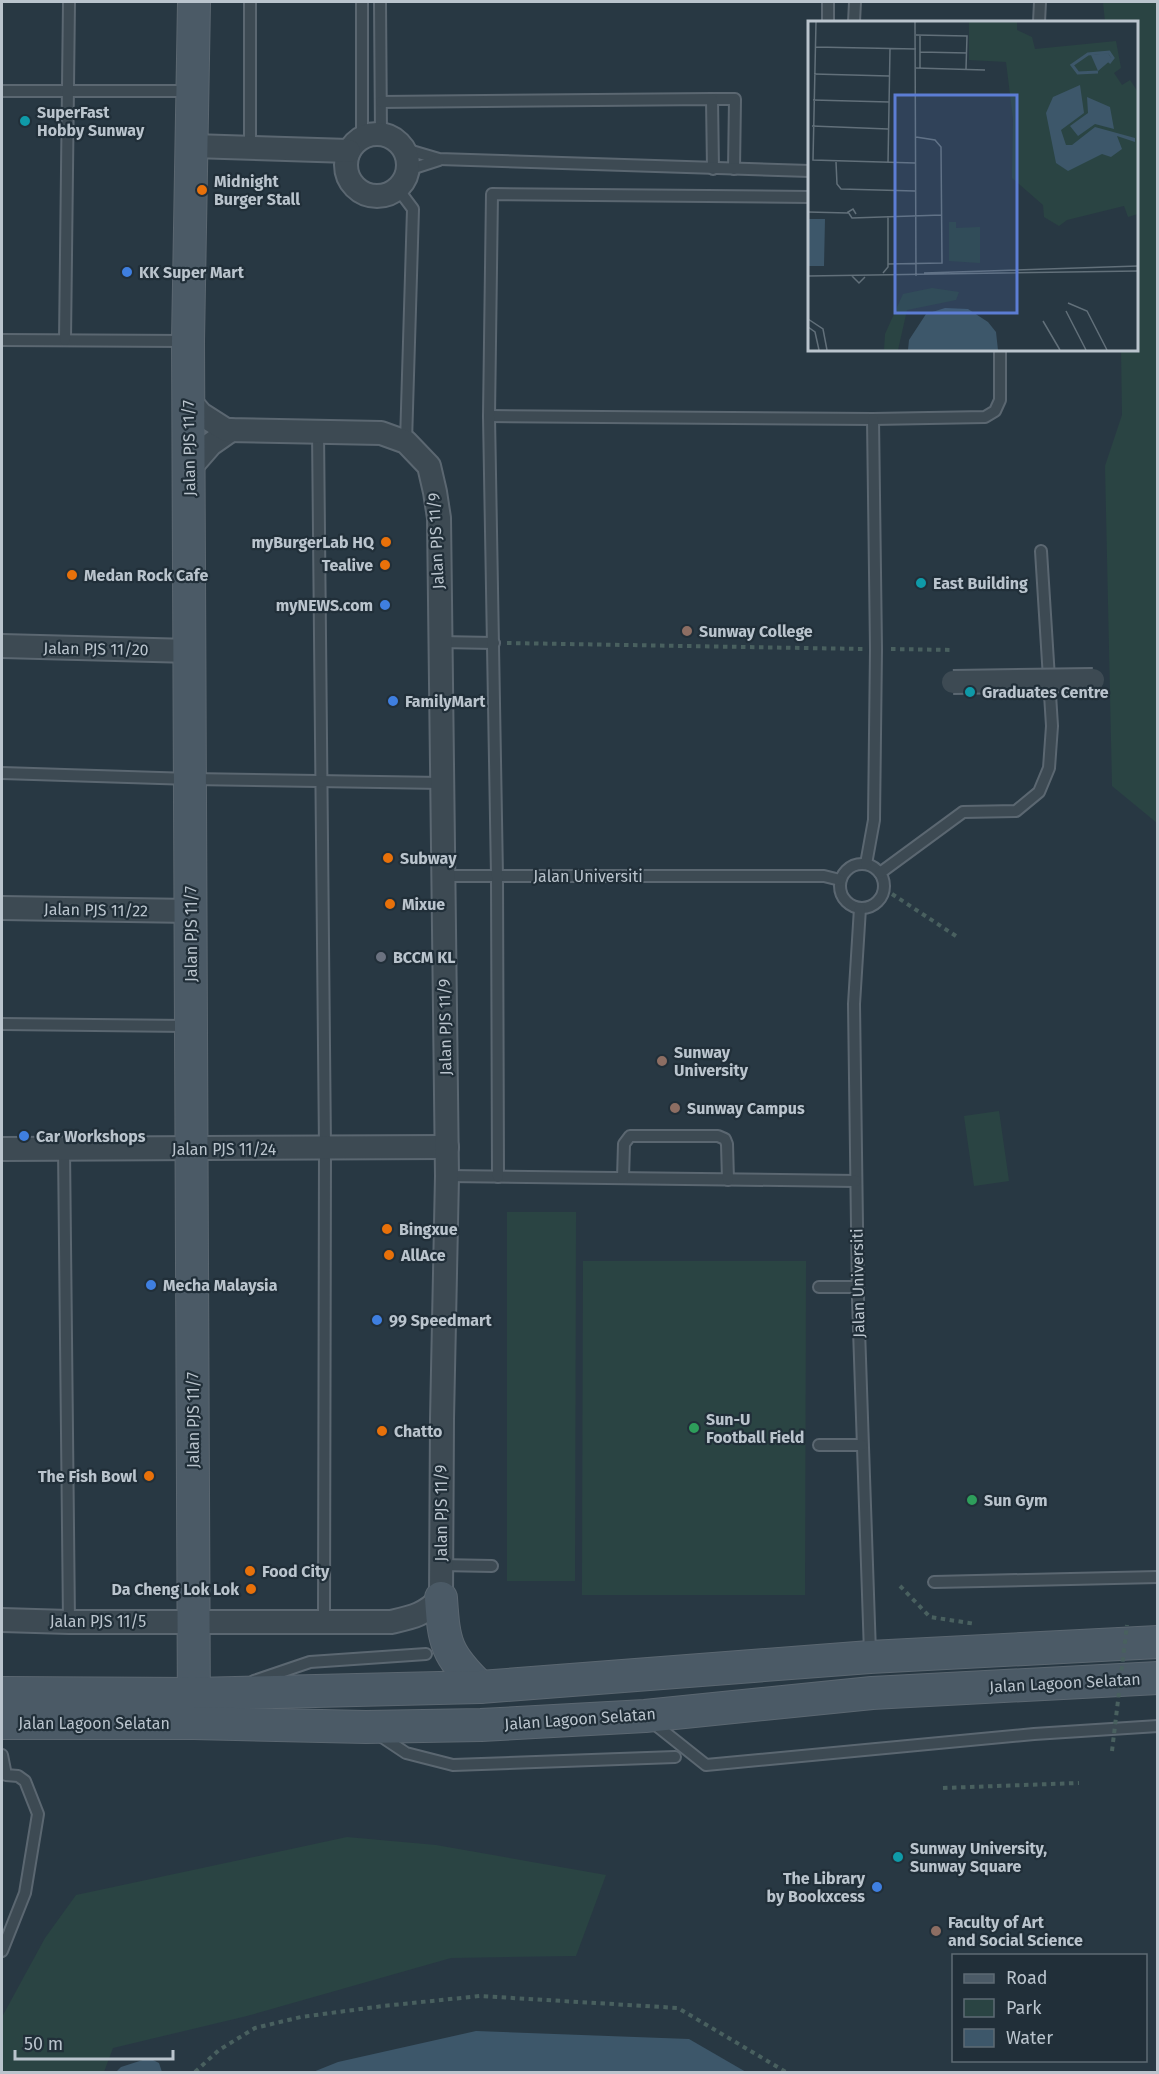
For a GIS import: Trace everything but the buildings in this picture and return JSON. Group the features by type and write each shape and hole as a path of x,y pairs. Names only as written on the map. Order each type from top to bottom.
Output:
{"main road":[{"name":"Jalan PJS 11/7","path":"194,2 188,341 191,1149 194,1621 202,1704"},
{"path":"441,1598 443,1634 451,1655 480,1687"},
{"name":"Jalan Lagoon Selatan","path":"2,1723 202,1704 480,1687 870,1657 1158,1642"},
{"path":"870,1657 872,1692"},
{"name":"Jalan Lagoon Selatan","path":"2,1693 202,1704 366,1726 481,1725 645,1716 872,1692 1158,1678"}],"street":[{"path":"193,146 250,148 364,141 391,136 404,169 389,194 368,195 358,190 350,182 346,172 346,161 364,141"},
{"name":"Jalan PJS 11/9","path":"189,399 201,414 226,430 381,433 406,442 429,466 435,492 439,518 447,1147 441,1419 441,1598"},
{"path":"190,468 211,444 231,430"},
{"name":"Jalan PJS 11/20","path":"2,646 190,651"},
{"path":"953,682 1093,680"},
{"name":"Jalan PJS 11/22","path":"2,908 191,911"},
{"name":"Jalan PJS 11/24","path":"2,1149 447,1147"},
{"path":"194,1621 391,1622 412,1618 428,1611 441,1598"},
{"name":"Jalan PJS 11/5","path":"2,1620 194,1621"}],"lane":[{"path":"65,340 69,2"},
{"path":"250,2 250,148"},
{"path":"362,2 364,141"},
{"path":"364,141 381,102 380,2"},
{"path":"828,2 828,21"},
{"path":"854,21 855,2"},
{"path":"1040,2 1040,21"},
{"path":"2,90 193,91"},
{"path":"712,99 713,169"},
{"path":"381,102 735,99 734,169"},
{"path":"404,169 439,159"},
{"path":"404,169 439,159 808,171"},
{"path":"404,169 413,209 406,442"},
{"path":"498,1177 497,876 489,416 492,194 808,197"},
{"path":"2,340 188,341"},
{"path":"489,416 873,419 985,417 995,411 1000,400 1000,351"},
{"path":"866,864 874,820 876,683 873,419"},
{"path":"318,431 325,1148 324,1623"},
{"path":"880,873 963,812 1016,811 1039,792 1049,768 1052,726 1041,551"},
{"path":"440,642 494,643"},
{"path":"2,773 441,783"},
{"path":"866,864 880,873 885,886 880,899 869,908 860,908 844,900 840,894 840,880 848,868 866,864"},
{"name":"Jalan Universiti","path":"442,876 824,876 840,880"},
{"name":"Jalan Universiti","path":"860,908 854,1004 856,1182 870,1657"},
{"path":"2,1024 191,1026"},
{"path":"623,1178 624,1144 630,1136 718,1136 725,1139 727,1144 728,1180"},
{"path":"64,1149 69,1622"},
{"path":"447,1176 856,1182"},
{"path":"819,1287 858,1287"},
{"path":"819,1445 862,1445"},
{"path":"440,1565 492,1566"},
{"path":"934,1582 1158,1577"},
{"path":"202,1704 310,1662 426,1654"},
{"path":"645,1716 706,1765 1034,1734 1158,1726"},
{"path":"366,1726 406,1753 453,1765 675,1757"},
{"path":"2,1755 4,1775 18,1776 26,1781 38,1814 25,1893 2,1951"}],"path":[{"path":"526,644 812,648"},
{"path":"892,894 959,938"},
{"path":"900,1586 930,1617 986,1626"},
{"path":"1112,1751 1127,1625"},
{"path":"943,1788 1079,1783"},
{"path":"195,2073 219,2050 255,2028 301,2017 480,1996 616,2002 678,2008 786,2073"}],"green space":[{"path":"1103,2 1157,2 1157,823 1112,786 1105,466 1122,415 1121,351 1138,351 1138,21 1105,21"},
{"path":"999,1111 1009,1181 974,1186 964,1116"},
{"path":"507,1212 576,1212 575,1581 507,1581"},
{"name":"Sun-U Football Field","path":"583,1261 806,1261 805,1595 582,1595"},
{"path":"347,1837 436,1845 606,1875 576,1956 451,1958 247,2016 113,2048 104,2072 2,2072 2,2017 45,1938 76,1895"}],"water":[{"path":"476,2031 689,2039 746,2072 313,2072 338,2062"},
{"path":"149,2058 159,2063 162,2072 116,2072 121,2067"}],"place":[{"name":"SuperFast Hobby Sunway","path":"25,121"},
{"name":"Midnight Burger Stall","path":"202,190"},
{"name":"KK Super Mart","path":"127,272"},
{"name":"myBurgerLab HQ","path":"386,542"},
{"name":"Tealive","path":"385,565"},
{"name":"Medan Rock Cafe","path":"72,575"},
{"name":"East Building","path":"921,583"},
{"name":"myNEWS.com","path":"385,605"},
{"name":"Sunway College","path":"687,631"},
{"name":"Graduates Centre","path":"970,692"},
{"name":"FamilyMart","path":"393,701"},
{"name":"Subway","path":"388,858"},
{"name":"Mixue","path":"390,904"},
{"name":"BCCM KL","path":"381,957"},
{"name":"Sunway University","path":"662,1061"},
{"name":"Sunway Campus","path":"675,1108"},
{"name":"Car Workshops","path":"24,1136"},
{"name":"Bingxue","path":"387,1229"},
{"name":"AllAce","path":"389,1255"},
{"name":"Mecha Malaysia","path":"151,1285"},
{"name":"99 Speedmart","path":"377,1320"},
{"name":"Sun-U Football Field","path":"694,1428"},
{"name":"Chatto","path":"382,1431"},
{"name":"The Fish Bowl","path":"149,1476"},
{"name":"Sun Gym","path":"972,1500"},
{"name":"Food City","path":"250,1571"},
{"name":"Da Cheng Lok Lok","path":"251,1589"},
{"name":"Sunway University, Sunway Square","path":"898,1857"},
{"name":"The Library by Bookxcess","path":"877,1887"},
{"name":"Faculty of Art and Social Science","path":"936,1931"}]}
